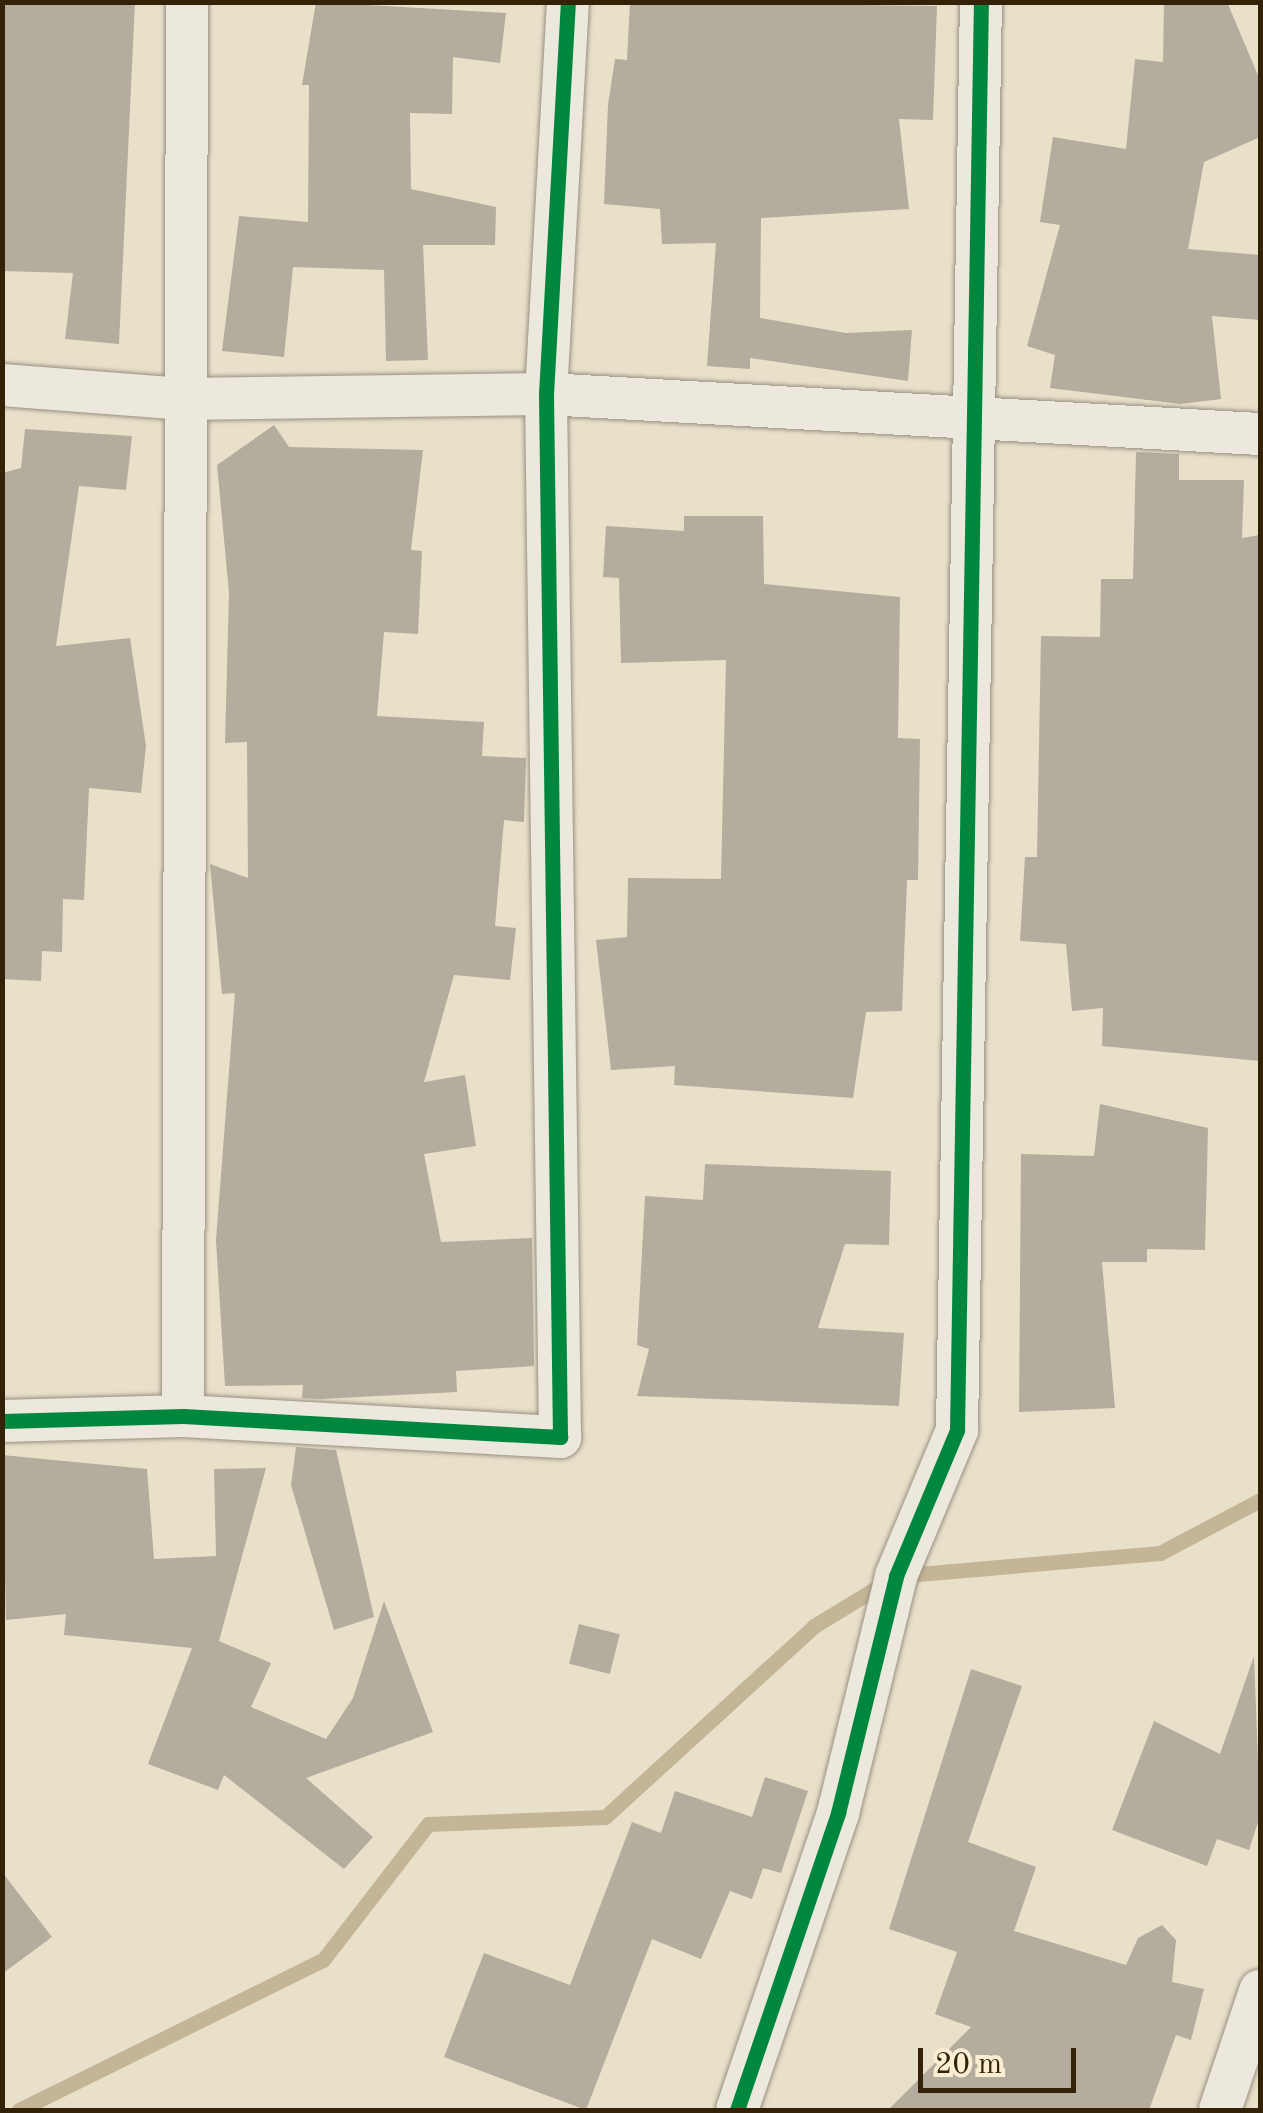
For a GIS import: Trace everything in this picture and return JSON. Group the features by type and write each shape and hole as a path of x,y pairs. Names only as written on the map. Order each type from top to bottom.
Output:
{"street":[{"path":"183,1416 182,399 187,2"},
{"path":"2,1421 183,1416 560,1437 546,394 568,2"},
{"path":"736,2110 838,1813 896,1576 957,1430 980,2"},
{"path":"2,385 182,399 546,394 974,414 1260,434"},
{"path":"1220,2110 1260,1992"}],"building":[{"path":"2,2 135,2 119,344 65,339 73,273 2,271"},
{"path":"316,2 506,13 500,63 453,57 452,114 410,113 411,189 496,207 495,245 423,245 428,360 386,361 384,270 293,267 284,357 222,351 239,216 308,222 309,85 302,85"},
{"path":"630,2 937,6 933,120 899,119 909,209 761,218 760,318 846,333 912,330 908,381 750,358 750,369 707,366 716,243 662,244 660,209 604,204 608,105 615,59 627,60"},
{"path":"1164,2 1227,2 1260,80 1260,137 1204,162 1188,249 1260,255 1260,320 1212,316 1221,399 1180,404 1050,388 1055,355 1027,346 1060,225 1040,222 1053,137 1126,149 1135,59 1163,62"},
{"path":"274,425 289,447 423,450 411,550 422,551 418,634 384,632 377,716 484,722 482,756 526,758 524,822 504,820 495,926 516,928 510,980 454,975 424,1082 465,1075 476,1146 424,1154 441,1242 532,1238 534,1366 456,1371 457,1392 319,1399 302,1398 303,1385 225,1386 216,1240 235,993 222,994 210,864 248,878 247,742 225,743 229,593 217,465"},
{"path":"25,429 132,436 126,490 79,486 56,646 130,638 146,746 141,793 89,788 84,900 63,899 62,952 42,951 41,981 2,979 2,473 21,468"},
{"path":"1136,452 1179,454 1179,480 1244,480 1242,538 1260,535 1260,1061 1102,1046 1103,1008 1072,1011 1066,944 1020,941 1025,857 1037,857 1041,636 1100,637 1101,579 1133,579"},
{"path":"684,516 763,516 764,584 900,597 898,738 920,739 918,880 907,880 902,1011 866,1012 853,1098 674,1085 675,1066 611,1070 596,940 627,937 628,878 721,879 726,660 621,663 619,578 603,577 606,526 684,531"},
{"path":"1100,1104 1208,1128 1205,1250 1147,1249 1147,1262 1102,1262 1115,1408 1019,1412 1021,1154 1094,1156"},
{"path":"705,1164 891,1171 889,1245 845,1244 818,1328 904,1333 899,1406 637,1396 649,1349 637,1345 645,1196 703,1200"},
{"path":"296,1447 336,1450 374,1617 334,1630 291,1485"},
{"path":"2,1455 147,1469 154,1559 216,1556 214,1469 266,1468 219,1641 271,1663 251,1707 326,1739 353,1698 384,1601 433,1732 306,1778 373,1837 344,1869 224,1775 218,1790 148,1764 192,1648 64,1635 66,1614 6,1620"},
{"path":"579,1624 620,1634 610,1674 569,1664"},
{"path":"1254,1656 1260,1816 1249,1850 1217,1839 1207,1866 1112,1830 1154,1721 1220,1754"},
{"path":"971,1669 1022,1686 968,1842 1036,1867 1014,1931 1126,1965 1138,1938 1162,1925 1176,1940 1172,1982 1204,1989 1191,2040 1176,2035 1149,2110 888,2110 971,2027 935,2014 957,1952 889,1929"},
{"path":"765,1777 808,1791 781,1873 763,1868 752,1899 730,1891 701,1959 652,1939 586,2110 444,2057 484,1953 570,1985 632,1822 661,1833 675,1791 752,1817"},
{"path":"2,1872 52,1937 2,1974"}],"waterway":[{"path":"19,2110 323,1960 428,1824 605,1817 814,1626 896,1576 1160,1553 1260,1500"}],"cycle path":[{"path":"2,1421 183,1416 560,1437 546,394 568,2"},
{"path":"737,2110 838,1813 896,1576 957,1430 981,2"}]}
